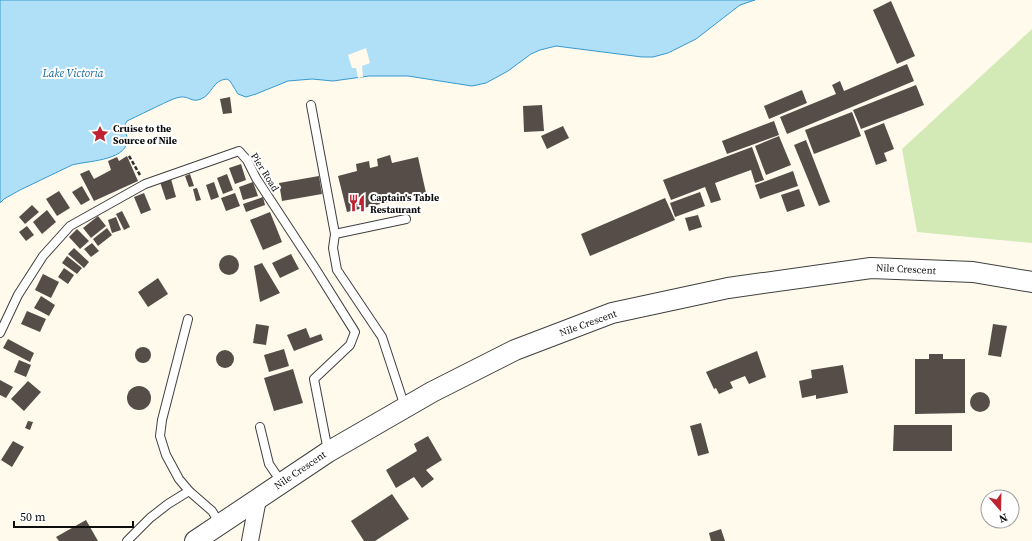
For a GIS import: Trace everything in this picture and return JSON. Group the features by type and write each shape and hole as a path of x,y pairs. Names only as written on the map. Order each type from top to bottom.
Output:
{"street":[{"name":"Nile Crescent","path":"195,541 328,452 432,392 515,350 612,313 728,288 871,268 973,272 1032,282"},
{"path":"250,541 258,499"}],"lane":[{"path":"311,105 335,234 333,248 337,270 382,337 405,407"},
{"name":"Pier Road","path":"0,333 18,295 43,256 70,226 145,184 239,151 247,160 256,178 355,332 350,345 314,379 328,452"},
{"path":"335,234 406,219"},
{"path":"188,319 162,420 160,436 166,455 179,479 189,491 212,511 220,524"},
{"path":"260,427 269,464 282,483"},
{"path":"126,541 150,518 168,504 189,491"}],"path":[{"path":"129,156 145,184"}],"green space":[{"path":"1032,29 1032,243 917,232 902,149"}],"water":[{"name":"Lake Victoria","path":"0,0 755,0 740,5 696,39 668,53 653,57 642,57 556,46 531,54 508,71 486,83 472,86 408,76 369,76 333,81 312,79 288,81 246,97 238,94 230,81 227,79 222,80 215,84 208,94 201,99 195,100 184,97 175,98 127,121 125,129 127,142 119,153 112,157 72,165 20,190 0,203"}],"pier":[{"path":"366,48 370,63 362,66 363,77 358,78 356,68 352,68 348,55"}],"building":[{"path":"891,1 915,56 897,64 873,10"},
{"path":"907,64 914,81 787,134 780,117 836,94 832,85 840,81 844,91"},
{"path":"916,85 924,105 861,129 853,110"},
{"path":"802,90 807,103 769,119 764,106"},
{"path":"230,97 232,113 223,114 220,99"},
{"path":"542,105 544,131 524,132 523,106"},
{"path":"852,112 861,136 814,154 805,130"},
{"path":"774,121 779,135 727,154 722,141"},
{"path":"884,123 894,149 884,153 887,161 876,165 864,131"},
{"path":"563,126 569,138 547,149 541,136"},
{"path":"779,136 791,165 766,175 755,146"},
{"path":"806,140 830,202 819,206 794,145"},
{"path":"752,147 764,180 755,183 751,170 715,183 721,200 711,203 705,187 671,200 663,180"},
{"path":"390,155 392,163 418,157 426,193 347,212 338,176 357,171 356,164 369,161 370,168 378,166 377,159"},
{"path":"127,156 138,181 94,201 80,174 89,170 94,179 111,170 108,161 117,157 119,161"},
{"path":"241,164 246,180 235,184 229,168"},
{"path":"793,171 798,186 760,199 755,185"},
{"path":"190,174 194,186 189,187 185,176"},
{"path":"227,174 233,190 223,194 217,178"},
{"path":"319,176 322,194 282,201 279,183"},
{"path":"171,179 176,197 166,200 160,182"},
{"path":"214,182 219,197 211,200 206,185"},
{"path":"253,182 258,196 243,200 239,187"},
{"path":"82,186 90,200 81,205 72,192"},
{"path":"197,188 201,200 196,201 193,189"},
{"path":"799,189 805,206 787,212 781,195"},
{"path":"59,191 70,208 57,216 46,199"},
{"path":"700,192 705,206 675,217 670,203"},
{"path":"144,193 151,210 141,214 134,197"},
{"path":"235,193 240,206 226,211 221,198"},
{"path":"263,197 265,205 246,212 243,204"},
{"path":"665,198 675,220 590,256 581,234"},
{"path":"32,205 39,212 25,224 19,217"},
{"path":"47,210 56,222 42,234 33,222"},
{"path":"122,211 130,227 124,230 116,214"},
{"path":"270,212 282,242 263,250 250,220"},
{"path":"698,215 702,227 689,231 685,218"},
{"path":"98,216 106,226 91,238 83,228"},
{"path":"116,217 121,230 112,233 108,220"},
{"path":"27,226 34,235 26,241 19,232"},
{"path":"107,228 112,235 98,246 93,239"},
{"path":"77,229 89,241 80,249 69,237"},
{"path":"92,243 99,251 91,257 84,249"},
{"path":"74,248 89,262 84,268 68,254"},
{"path":"291,254 299,269 280,278 272,263"},
{"path":"229,255 236,258 239,265 236,272 229,275 222,272 219,265 222,258"},
{"path":"67,256 82,268 77,274 62,263"},
{"path":"262,263 280,293 260,302 254,266"},
{"path":"64,268 74,275 68,284 58,277"},
{"path":"43,274 59,282 51,298 35,290"},
{"path":"158,278 168,294 148,307 138,292"},
{"path":"41,296 55,305 49,316 34,308"},
{"path":"27,311 46,319 40,332 21,324"},
{"path":"256,324 269,326 266,345 253,343"},
{"path":"993,324 1007,326 1001,357 988,355"},
{"path":"306,328 310,338 321,334 323,340 294,351 287,335"},
{"path":"8,339 34,353 30,362 3,348"},
{"path":"140,347 146,347 151,352 149,361 146,363 140,363 135,358 135,352"},
{"path":"284,349 289,366 269,372 264,355"},
{"path":"225,350 229,351 233,355 233,363 229,367 225,368 221,367 217,363 216,359 217,355 221,351"},
{"path":"757,351 766,377 749,384 745,376 730,382 733,388 719,394 716,388 714,389 706,372"},
{"path":"929,354 943,354 943,359 965,359 965,413 915,414 915,359 929,359"},
{"path":"19,360 31,365 26,377 14,372"},
{"path":"843,365 848,393 816,399 816,395 802,398 799,381 812,378 811,370"},
{"path":"293,369 303,403 274,411 264,378"},
{"path":"0,380 13,387 6,398 0,395"},
{"path":"28,381 41,392 24,411 11,399"},
{"path":"139,386 144,387 150,393 150,403 144,409 139,410 134,409 128,403 127,398 128,393 134,387"},
{"path":"976,392 984,392 990,398 990,406 984,412 976,412 970,406 970,398"},
{"path":"28,421 33,422 30,430 25,428"},
{"path":"701,423 709,453 698,456 690,426"},
{"path":"894,425 952,425 952,451 893,451"},
{"path":"428,436 442,460 426,470 434,479 422,488 414,477 396,488 386,470 417,451 414,444"},
{"path":"13,441 24,447 12,467 1,460"},
{"path":"392,494 409,519 375,541 364,541 351,521"},
{"path":"86,520 98,541 59,541 56,537"},
{"path":"721,529 725,541 711,541 709,533"}],"place":[{"name":"Cruise to the Source of Nile","path":"100,134"},
{"name":"Captain's Table Restaurant","path":"357,203"}]}
